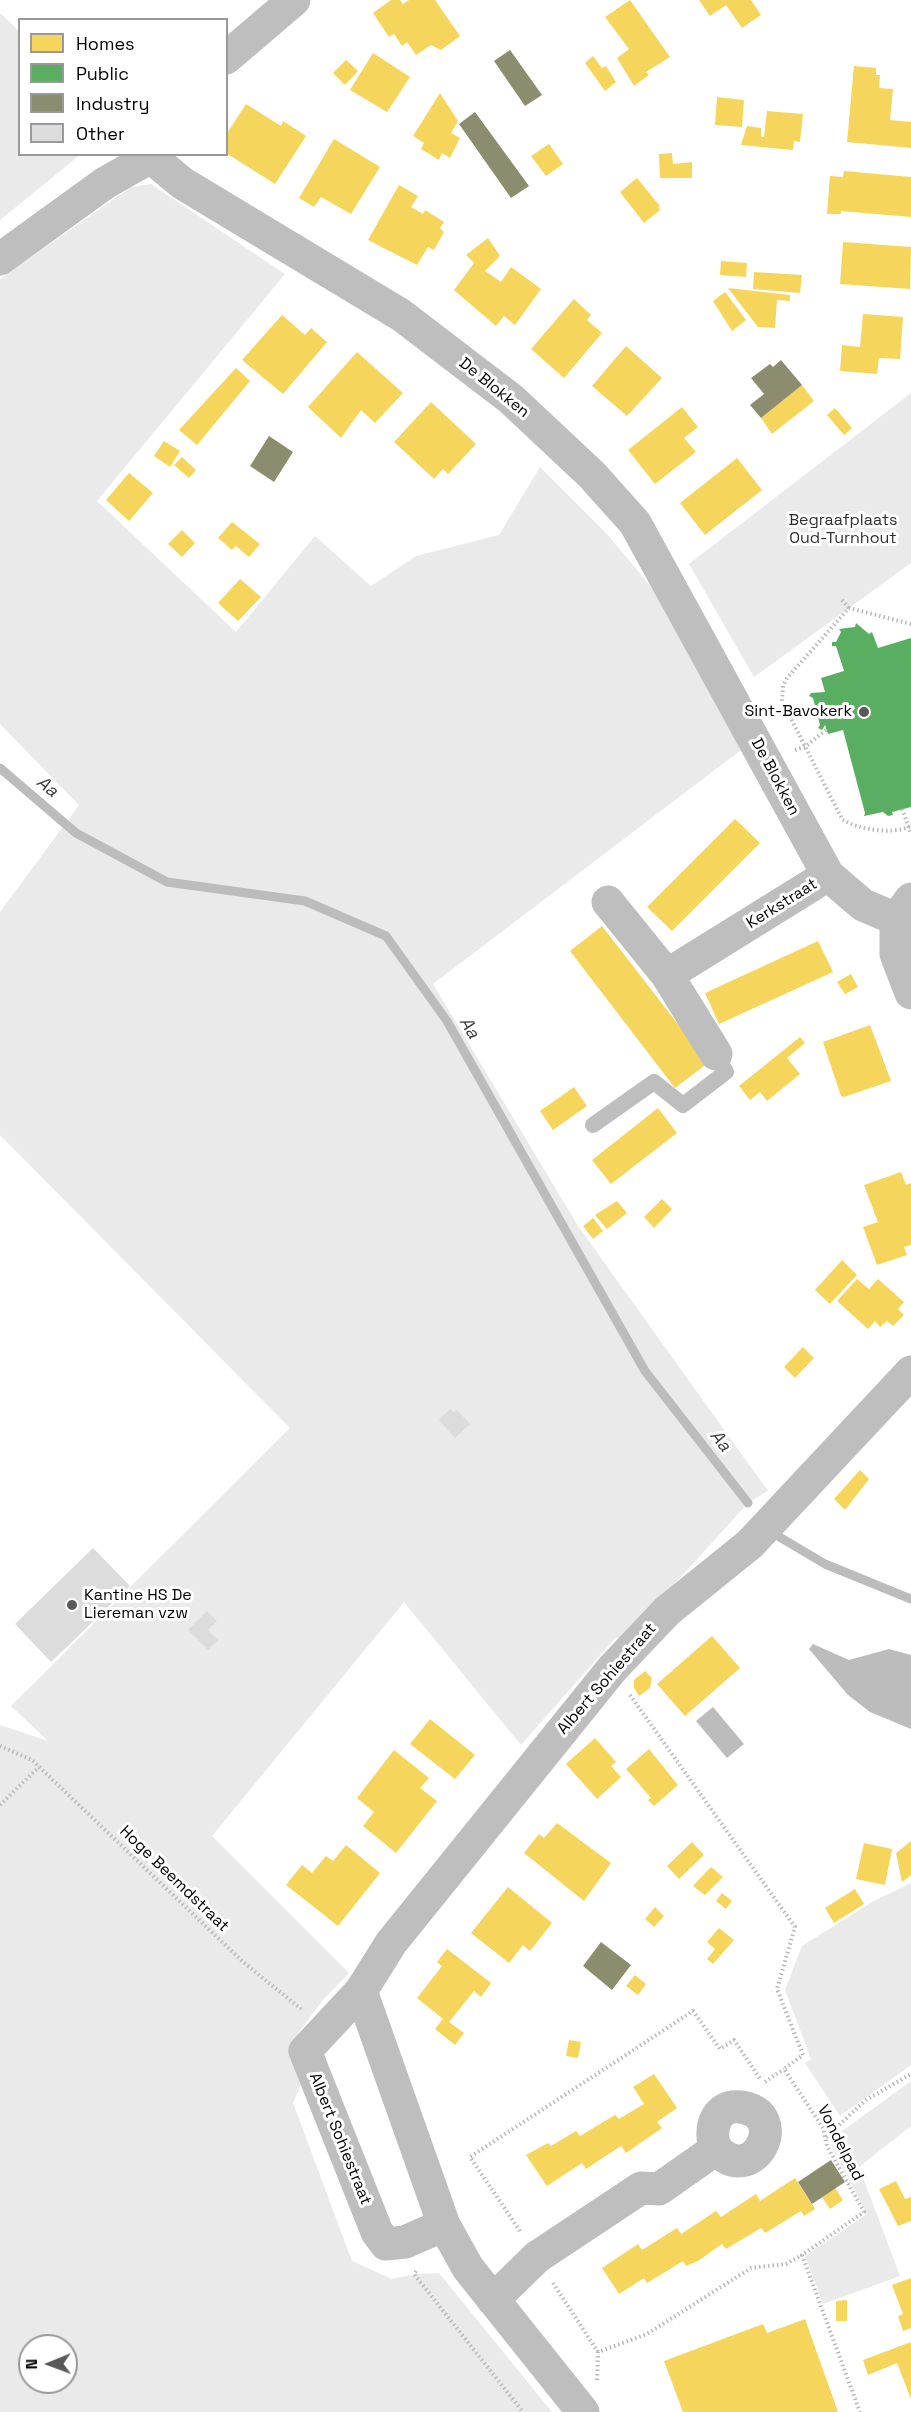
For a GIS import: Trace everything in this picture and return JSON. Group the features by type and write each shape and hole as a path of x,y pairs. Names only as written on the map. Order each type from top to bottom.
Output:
{"street":[{"path":"228,56 294,0"},
{"name":"De Blokken","path":"0,259 105,183 151,156 182,183 401,315 511,399 592,476 636,523 828,875"},
{"name":"Kerkstraat","path":"667,975 828,875 863,906 903,909 896,954 911,993"},
{"path":"608,902 667,975 716,1054"},
{"name":"Albert Sohiestraat","path":"444,2225 405,2242 386,2244 377,2232 306,2051 361,1991 392,1943 612,1669 667,1611 750,1544 911,1372"},
{"path":"361,1991 444,2225 468,2268 493,2301 590,2398"},
{"path":"493,2301 537,2257 641,2188 659,2189 716,2149"}],"lane":[{"path":"593,1125 654,1082 683,1105 726,1072 716,1054"}],"path":[{"path":"842,600 849,608 911,624"},
{"path":"849,608 783,686 782,701 842,819 848,824 891,831 910,829 902,809"},
{"path":"766,760 805,747 826,730"},
{"name":"Vondelpad","path":"612,1669 795,1927 777,1989 803,2055 784,2069 826,2137 827,2146 864,2212 802,2255"},
{"name":"Hoge Beemdstraat","path":"0,1746 32,1760 242,1961 307,2014 335,2021"},
{"path":"0,1805 39,1767"},
{"path":"590,2398 598,2352 470,2157 693,2012 720,2049 734,2040 763,2083"},
{"path":"826,2137 866,2100 911,2074"},
{"path":"444,2225 423,2253 414,2274 523,2412"},
{"path":"598,2352 647,2334 751,2268 786,2264 802,2255 860,2412"}],"green space":[{"path":"0,13 18,30 18,156 79,156 0,220"},
{"path":"151,184 285,274 97,501 236,632 315,536 371,586 416,556 499,535 540,467 606,533 653,589 741,750 433,984 578,1226 768,1491 748,1503 623,1641 616,1637 521,1745 404,1602 212,1836 349,1973 322,2001 299,2032 304,2077 293,2103 352,2261 392,2279 414,2274 439,2273 552,2412 0,2412 0,1725 48,1741 11,1706 290,1428 0,1135 0,912 79,805 0,724 0,279 131,187"},
{"name":"Begraafplaats Oud-Turnhout","path":"911,393 911,563 754,677 689,564"},
{"path":"911,1883 911,2065 840,2116 805,2063 811,2059 785,1990 802,1946 872,1902"},
{"path":"911,2081 911,2126 859,2167 900,2276 823,2304 805,2256 867,2214 831,2145 835,2141 834,2137"}],"shaded area":[{"path":"813,1644 849,1660 889,1649 911,1655 911,1729 870,1712 848,1695 809,1649"},
{"path":"713,1707 744,1744 727,1758 696,1721"}],"building: Homes":[{"path":"391,0 400,0 403,4 409,0 435,0 460,36 441,50 431,45 416,55 407,42 402,46 394,34 389,37 373,13"},
{"path":"630,0 670,57 646,72 649,75 634,86 617,58 629,49 605,17"},
{"path":"699,0 751,0 761,15 742,28 726,5 710,16"},
{"path":"373,53 410,77 387,112 350,90"},
{"path":"593,56 602,68 606,66 616,82 605,91 585,63"},
{"path":"346,60 358,71 345,85 333,73"},
{"path":"854,66 876,68 876,75 880,75 879,88 893,89 890,120 911,122 911,148 847,142"},
{"path":"440,93 458,121 451,133 460,138 450,158 442,153 439,160 421,149 424,143 413,136"},
{"path":"717,97 744,100 742,127 715,125"},
{"path":"246,104 281,126 283,121 306,136 275,184 228,154 228,132"},
{"path":"767,111 803,114 800,142 794,141 793,150 741,145 747,126 761,128 761,137 764,137"},
{"path":"334,139 380,167 351,214 321,197 314,207 299,198"},
{"path":"549,144 563,164 546,176 531,156"},
{"path":"672,153 673,164 692,162 692,178 660,178 659,154"},
{"path":"844,171 911,177 911,217 841,211 841,214 827,214 830,176 843,177"},
{"path":"637,178 660,206 658,207 660,210 644,223 620,192"},
{"path":"399,185 418,196 411,207 423,214 425,210 444,222 440,228 444,232 434,250 428,247 417,265 368,240"},
{"path":"488,238 500,256 485,271 501,282 511,267 541,289 515,325 504,316 496,326 454,290 474,263 466,255"},
{"path":"843,242 911,247 910,289 840,284"},
{"path":"721,261 747,263 746,277 720,275"},
{"path":"754,272 802,275 800,293 753,289"},
{"path":"728,288 790,295 790,301 777,300 775,328 758,327"},
{"path":"725,292 746,320 732,331 713,301"},
{"path":"574,299 591,315 587,320 602,333 564,378 531,349"},
{"path":"863,314 903,317 900,359 879,358 877,374 840,371 842,345 860,347"},
{"path":"282,315 305,335 311,328 327,342 283,394 242,360"},
{"path":"626,346 662,378 627,416 592,386"},
{"path":"357,352 403,393 375,423 361,410 341,438 308,407"},
{"path":"236,368 250,381 197,445 179,430"},
{"path":"802,385 814,401 772,434 761,418"},
{"path":"431,402 476,444 448,474 443,469 434,479 394,442"},
{"path":"682,407 698,427 684,438 696,452 655,484 628,450"},
{"path":"835,408 852,428 844,435 827,415"},
{"path":"164,441 180,451 170,467 154,456"},
{"path":"182,457 196,470 189,478 174,465"},
{"path":"737,458 762,490 705,535 680,503"},
{"path":"129,473 153,493 129,521 106,500"},
{"path":"232,522 260,544 249,557 236,546 232,550 218,538"},
{"path":"182,530 195,543 182,557 168,544"},
{"path":"240,579 261,597 238,621 218,603"},
{"path":"735,819 760,843 672,931 647,907"},
{"path":"602,926 708,1063 675,1088 570,951"},
{"path":"818,941 833,972 719,1024 705,993"},
{"path":"851,974 858,987 845,994 837,982"},
{"path":"870,1025 891,1081 844,1097 841,1096 823,1042"},
{"path":"800,1037 805,1043 787,1058 800,1074 767,1101 760,1092 750,1100 739,1086"},
{"path":"574,1087 587,1106 553,1130 540,1111"},
{"path":"658,1108 677,1133 611,1184 592,1160"},
{"path":"901,1172 906,1185 911,1183 911,1245 904,1247 907,1255 877,1265 863,1227 878,1222 864,1185"},
{"path":"662,1199 672,1209 654,1228 644,1217"},
{"path":"617,1201 627,1213 607,1229 595,1215"},
{"path":"593,1218 603,1231 593,1239 583,1226"},
{"path":"842,1260 857,1275 830,1304 815,1290"},
{"path":"857,1279 869,1289 878,1279 904,1302 898,1309 904,1315 893,1326 887,1321 880,1327 875,1321 868,1329 837,1301"},
{"path":"803,1347 814,1358 795,1378 784,1367"},
{"path":"860,1470 869,1479 845,1510 834,1499"},
{"path":"712,1636 740,1668 685,1716 657,1684"},
{"path":"645,1671 652,1678 650,1688 639,1696 634,1688 634,1680"},
{"path":"430,1719 475,1755 455,1779 410,1744"},
{"path":"595,1738 616,1762 611,1766 621,1777 597,1799 566,1764"},
{"path":"649,1749 678,1785 654,1806 648,1800 651,1798 626,1769"},
{"path":"394,1750 429,1778 420,1788 437,1801 396,1853 363,1826 374,1812 357,1798"},
{"path":"557,1823 611,1863 584,1901 524,1853 539,1834 544,1838"},
{"path":"911,1841 911,1875 902,1882 896,1853"},
{"path":"692,1842 704,1855 679,1879 667,1866"},
{"path":"864,1843 892,1849 885,1885 856,1879"},
{"path":"346,1845 380,1873 338,1926 286,1885 302,1865 312,1873 326,1856 333,1861"},
{"path":"711,1867 723,1877 705,1895 693,1886"},
{"path":"508,1887 552,1923 530,1951 523,1945 509,1963 471,1933"},
{"path":"855,1889 864,1904 834,1923 825,1908"},
{"path":"722,1893 732,1901 726,1909 716,1901"},
{"path":"655,1907 664,1916 654,1927 645,1919"},
{"path":"719,1928 734,1940 713,1964 707,1959 715,1949 707,1942"},
{"path":"447,1949 491,1983 481,1997 474,1991 449,2022 464,2033 455,2045 435,2029 443,2019 417,1998 442,1966 437,1962"},
{"path":"635,1975 646,1984 638,1995 626,1986"},
{"path":"569,2040 581,2042 578,2058 566,2056"},
{"path":"654,2074 677,2108 657,2122 662,2128 626,2153 621,2146 586,2169 582,2163 547,2186 526,2155 548,2143 551,2146 576,2131 580,2136 615,2115 619,2119 644,2104 633,2087"},
{"path":"795,2178 815,2209 804,2216 801,2211 765,2233 761,2228 726,2249 722,2244 698,2261 686,2266 683,2261 647,2283 644,2278 619,2294 602,2268 638,2244 642,2250 677,2228 681,2234 716,2211 721,2217 756,2194 760,2201"},
{"path":"896,2181 905,2199 911,2197 911,2221 898,2226 879,2189"},
{"path":"835,2188 843,2200 830,2209 822,2197"},
{"path":"911,2278 911,2328 903,2331 898,2316 903,2314 892,2285"},
{"path":"847,2300 847,2321 836,2321 836,2301"},
{"path":"805,2319 838,2412 683,2412 664,2361 763,2324 767,2333"},
{"path":"911,2342 911,2399 897,2363 868,2375 863,2360"}],"building: Public":[{"name":"Sint-Bavokerk","path":"856,623 869,634 872,632 878,648 911,638 911,807 892,812 893,815 888,816 883,812 864,816 843,730 828,734 825,725 822,730 818,728 820,725 813,698 809,696 811,693 825,692 821,678 844,671 836,646 832,646 832,642 836,642 841,632 839,629 855,627"}],"building: Industry":[{"path":"510,50 542,95 525,106 494,61"},
{"path":"475,112 529,186 511,198 459,124"},
{"path":"781,360 802,385 761,418 750,405 764,394 751,378 770,364 773,367"},
{"path":"269,436 293,452 274,482 250,466"},
{"path":"601,1942 631,1965 612,1990 583,1966"},
{"path":"831,2160 845,2182 812,2204 798,2182"}],"building: Other":[{"path":"450,1409 454,1412 457,1410 470,1424 455,1438 439,1420"},
{"name":"Kantine HS De Liereman vzw","path":"93,1548 130,1586 51,1662 15,1624"},
{"path":"207,1611 217,1621 208,1630 218,1640 208,1650 188,1630"}],"waterway":[{"name":"Aa","path":"0,768 76,833 167,882 305,901 386,936 447,1021 645,1371 748,1503"},
{"name":"Aa","path":"776,1535 825,1564 911,1599"}],"place":[{"name":"Sint-Bavokerk","path":"864,712"},
{"name":"Kantine HS De Liereman vzw","path":"72,1605"}]}
